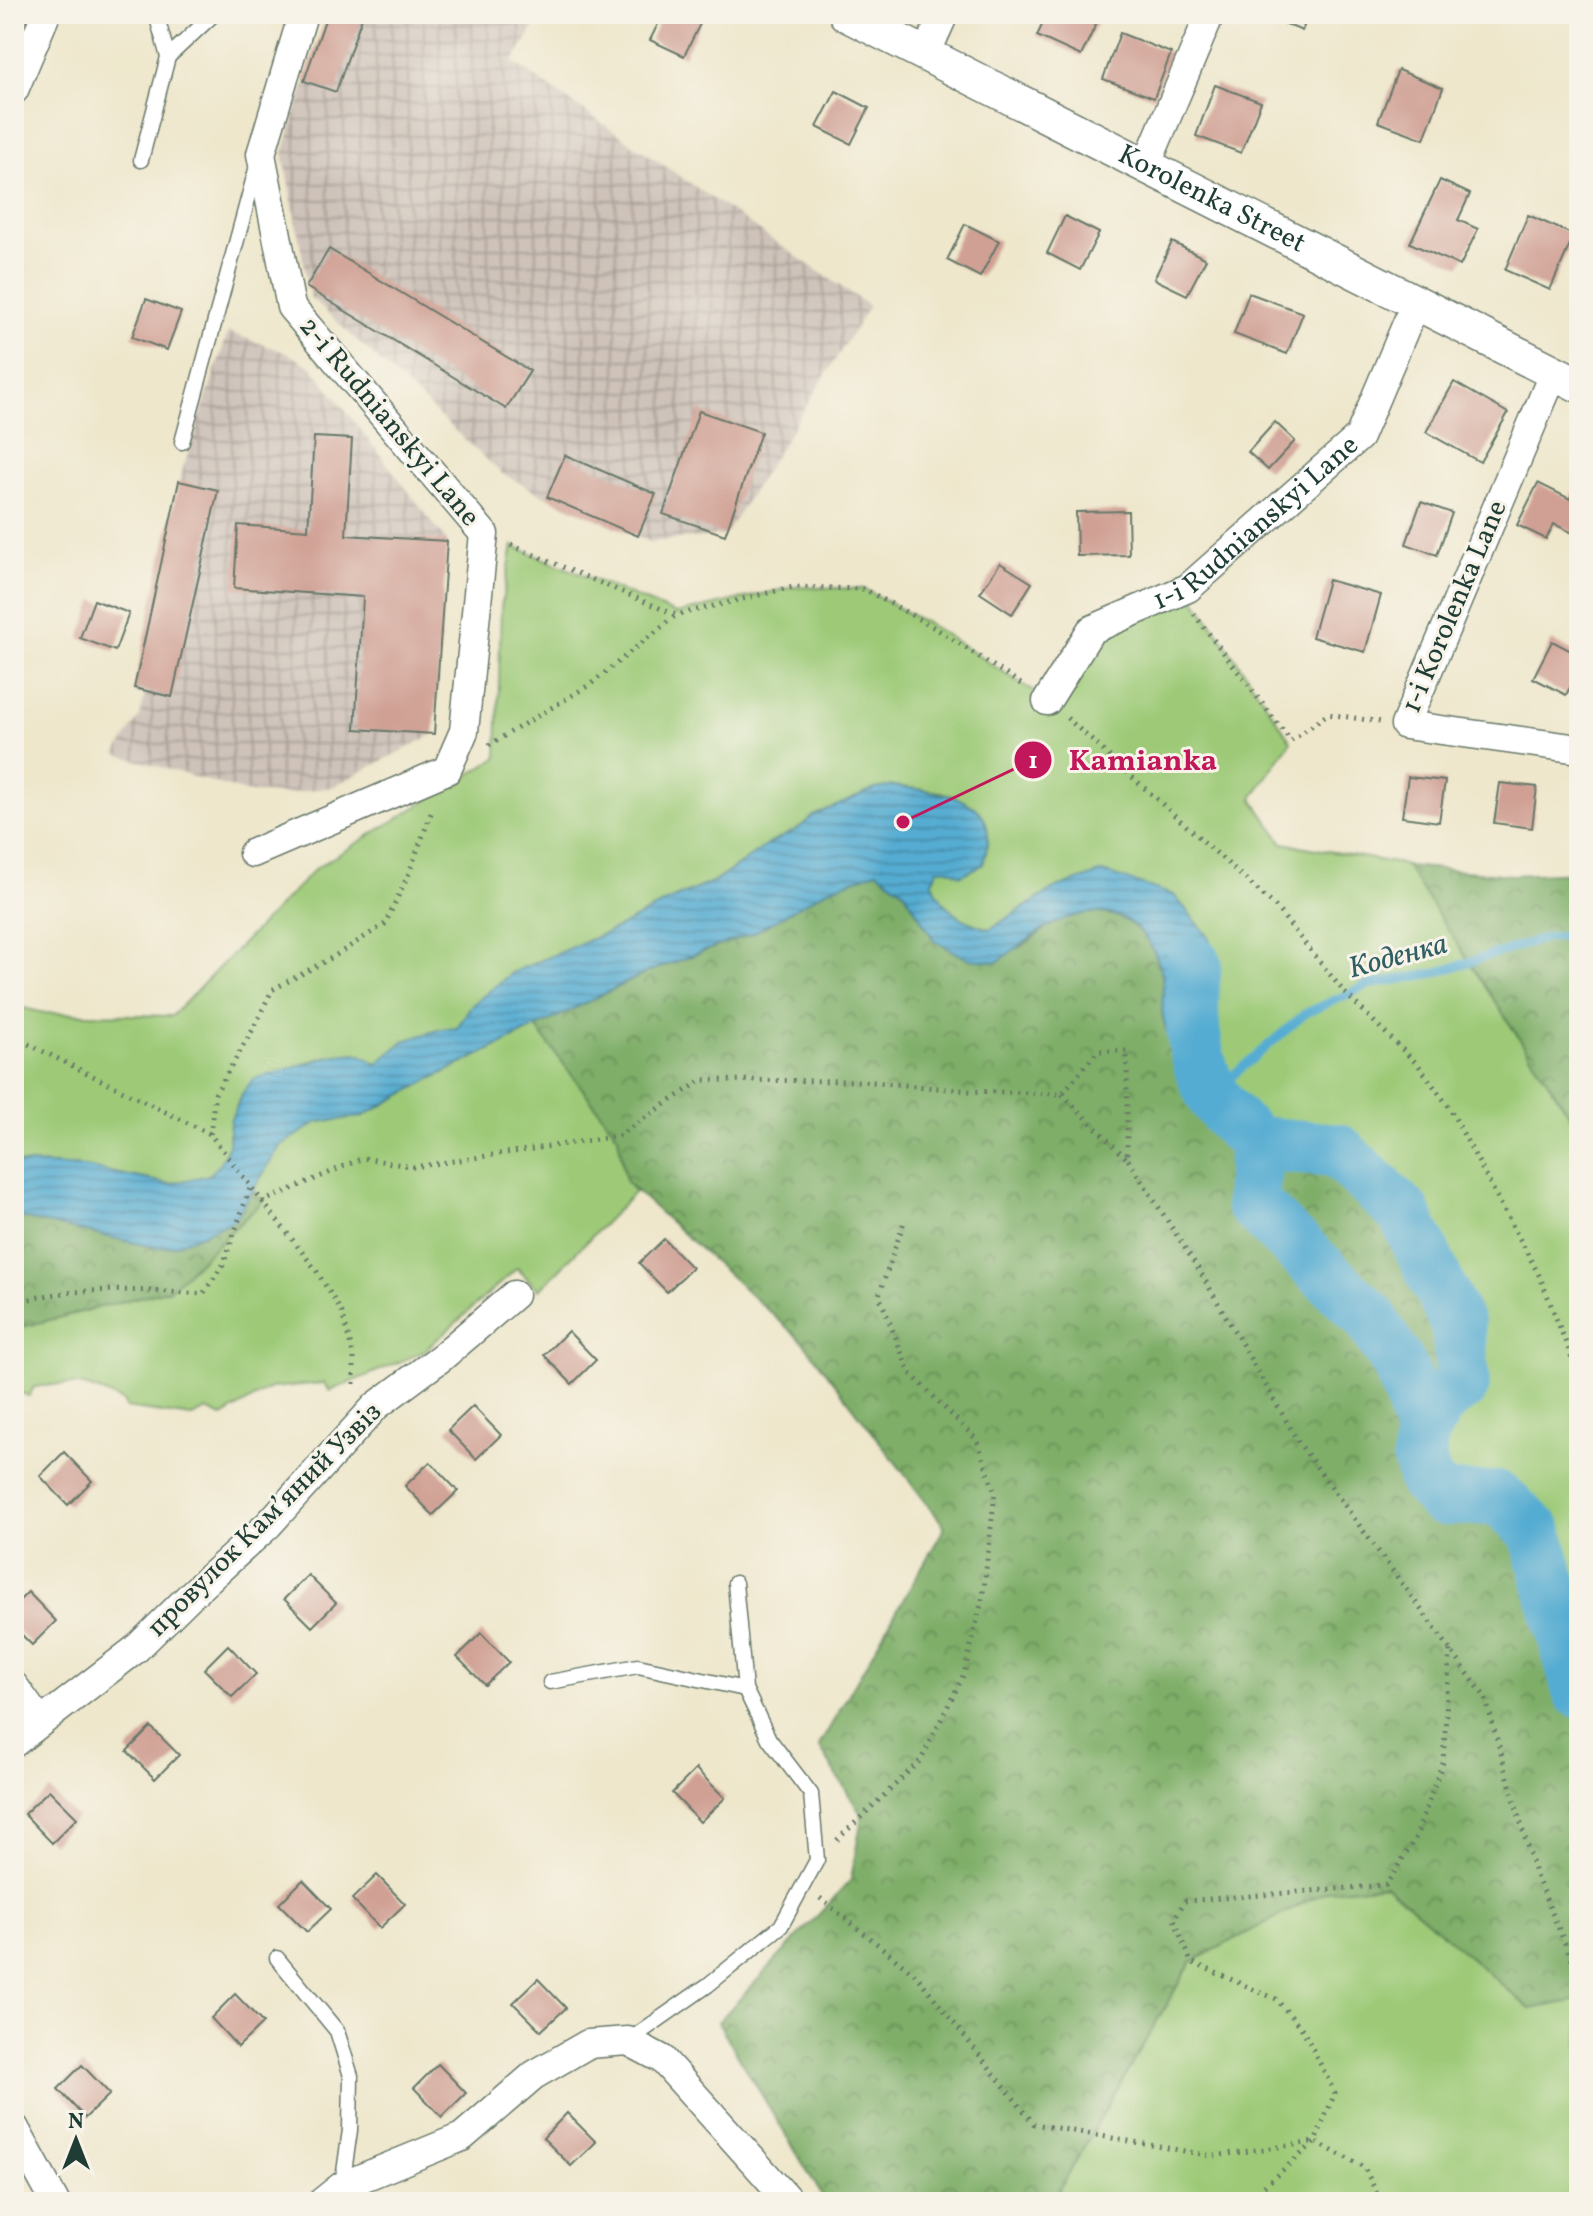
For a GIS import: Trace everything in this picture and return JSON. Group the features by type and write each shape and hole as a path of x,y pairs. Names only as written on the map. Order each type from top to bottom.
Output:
{"street":[{"path":"14,90 46,14"},
{"name":"2-i Rudnianskyi Lane","path":"303,14 261,154 291,307 484,534 464,731 447,770"},
{"name":"Korolenka Street","path":"846,14 1566,378"},
{"path":"925,56 944,14"},
{"path":"1146,166 1210,14"},
{"name":"1-i Rudnianskyi Lane","path":"1047,701 1091,630 1188,588 1359,437 1416,302"},
{"name":"1-i Korolenka Lane","path":"1566,378 1405,725 1579,749"},
{"path":"253,853 447,770"},
{"name":"провулок Камʼяний Узвіз","path":"14,1743 136,1649 268,1525 376,1406 442,1357 514,1295"},
{"path":"14,1686 40,1722"},
{"path":"332,2194 462,2137 534,2075 588,2044 628,2041 662,2059 790,2202"},
{"path":"14,2127 55,2202"}],"lane":[{"path":"141,160 168,57 156,14"},
{"path":"168,57 214,14"},
{"path":"182,442 261,154"},
{"path":"628,2041 708,1985 781,1926 817,1860 811,1794 769,1739 745,1689 735,1583"},
{"path":"550,1682 638,1666 745,1689"},
{"path":"277,1958 337,2031 351,2076 350,2130 332,2194"}],"path":[{"path":"484,534 676,615"},
{"path":"210,1134 215,1094 272,990 385,924 409,873 447,770 591,684 676,615 793,587 864,589 935,628 1047,701 1274,905 1344,992 1419,1066 1449,1107 1540,1277 1573,1361 1579,1386"},
{"path":"1177,593 1291,741 1328,714 1405,725"},
{"path":"14,1037 210,1134 316,1270 342,1313 354,1358 353,1430"},
{"path":"1062,1094 1098,1051 1127,1051 1127,1158"},
{"path":"262,1202 363,1158 414,1167 618,1136 702,1080 861,1081 970,1091 1062,1094 1127,1158 1198,1268 1299,1443 1485,1697 1535,1873 1579,1976"},
{"path":"14,1303 108,1288 203,1294 223,1265 251,1188"},
{"path":"817,1860 921,1760 964,1674 983,1596 995,1493 977,1440 909,1372 879,1295 904,1222"},
{"path":"1246,2202 1315,2142 1335,2093 1303,2030 1276,1999 1191,1962 1174,1919 1185,1901 1386,1885 1415,1839 1443,1762 1450,1649"},
{"path":"803,1885 916,1975 1034,2124 1212,2156 1315,2142 1364,2167 1381,2202"}],"shaded area":[{"path":"327,14 542,14 513,62 869,306 725,535 650,542 547,497 501,473 310,297 283,153"},
{"path":"228,332 287,353 312,367 447,541 434,734 332,787 285,794 246,792 116,754 140,716 145,695 133,692 179,481"}],"green space":[{"path":"513,546 676,614 793,587 864,589 935,628 1047,700 1091,630 1188,588 1291,741 1252,798 1283,843 1406,865 1579,1129 1579,1691 1536,1532 1468,1500 1442,1499 1425,1480 1419,1457 1422,1433 1440,1401 1463,1384 1458,1326 1337,1150 1256,1143 1211,1094 1195,1035 1218,1022 1216,978 1209,936 1054,889 990,929 961,918 947,907 932,881 938,869 949,869 957,798 941,792 894,786 876,789 813,816 798,829 767,845 717,880 666,902 620,927 513,972 471,1006 457,1028 414,1039 377,1064 358,1054 341,1054 312,1061 242,1094 230,1121 229,1145 219,1165 209,1175 170,1184 84,1167 14,1163 14,1006 45,1013 172,1016 316,868 497,758 501,607"},
{"path":"1406,866 1512,875 1579,872 1579,1129"},
{"path":"877,870 904,891 934,940 968,959 1022,946 1068,917 1101,913 1129,923 1141,933 1159,964 1163,979 1162,1011 1170,1042 1195,1035 1211,1094 1256,1143 1337,1150 1404,1213 1458,1326 1463,1384 1440,1401 1422,1433 1419,1457 1425,1480 1442,1499 1498,1498 1536,1532 1579,1691 1579,2000 1530,2009 1386,1885 1327,1891 1191,1962 1052,2202 826,2202 718,2022 851,1880 862,1816 819,1746 945,1527 804,1343 626,1182 618,1136 536,1027 648,972 753,933 829,889"},
{"path":"536,1027 618,1136 626,1181 635,1192 539,1290 517,1268 423,1352 330,1391 324,1383 270,1388 222,1417 207,1410 192,1417 126,1408 124,1402 80,1386 60,1384 34,1387 29,1396 14,1390 14,1329 170,1289 262,1202 251,1188 280,1146 318,1122 361,1117"},
{"path":"251,1188 262,1202 170,1289 14,1329 14,1216 158,1248 197,1233"},
{"path":"1386,1885 1530,2009 1579,2000 1579,2202 1052,2202 1191,1962 1327,1891"}],"water":[{"path":"894,786 948,795 974,807 982,816 988,836 983,865 961,875 949,869 938,869 932,881 948,907 970,922 990,929 1054,889 1103,872 1174,895 1209,937 1216,978 1218,1022 1170,1042 1162,1011 1163,978 1159,963 1141,932 1116,916 1087,913 1071,917 1046,928 997,962 968,959 934,940 904,891 877,871 829,889 753,933 648,972 361,1117 318,1122 280,1146 235,1220 176,1245 158,1248 14,1216 14,1163 84,1167 170,1184 209,1175 219,1165 229,1145 230,1121 242,1094 253,1079 332,1056 357,1053 377,1064 404,1041 441,1029 457,1028 471,1006 513,972 620,927 666,902 717,880 767,845 798,829 813,816 875,789"}],"building":[{"path":"327,14 363,14 336,92 304,81"},
{"path":"663,14 691,14 702,20 684,56 650,40"},
{"path":"1047,14 1101,14 1081,56 1037,36"},
{"path":"1262,14 1309,14 1302,31"},
{"path":"1120,33 1171,53 1154,98 1103,79"},
{"path":"1398,70 1443,88 1424,139 1378,122"},
{"path":"1215,85 1261,102 1241,153 1196,136"},
{"path":"836,91 869,108 851,144 817,127"},
{"path":"1440,180 1470,194 1458,220 1478,229 1460,266 1410,243"},
{"path":"1528,215 1574,235 1550,290 1505,270"},
{"path":"1065,216 1099,233 1080,270 1047,253"},
{"path":"965,224 999,241 980,277 947,260"},
{"path":"1172,242 1206,259 1187,295 1154,279"},
{"path":"329,249 530,371 506,409 306,287"},
{"path":"1249,293 1303,313 1287,354 1234,334"},
{"path":"146,299 181,312 167,350 132,337"},
{"path":"1454,382 1508,413 1480,462 1426,432"},
{"path":"699,411 761,432 725,535 663,514"},
{"path":"1275,422 1295,441 1268,470 1248,452"},
{"path":"314,437 352,439 346,535 447,541 434,734 355,729 363,597 234,588 238,525 308,530"},
{"path":"565,455 656,494 638,536 547,497"},
{"path":"1579,480 1577,535 1554,524 1546,539 1517,525 1538,483 1570,499"},
{"path":"179,481 218,490 172,697 134,688"},
{"path":"1421,502 1452,513 1437,555 1406,544"},
{"path":"1128,511 1129,555 1077,556 1076,512"},
{"path":"1000,563 1032,583 1012,614 980,593"},
{"path":"1328,580 1381,595 1365,652 1312,637"},
{"path":"94,600 129,613 115,651 80,638"},
{"path":"1552,641 1579,655 1579,670 1566,695 1533,678"},
{"path":"1408,777 1445,781 1439,822 1402,817"},
{"path":"1500,783 1537,787 1532,828 1494,823"},
{"path":"664,1239 692,1268 667,1292 639,1263"},
{"path":"568,1331 596,1360 572,1384 544,1355"},
{"path":"473,1406 501,1435 476,1459 448,1430"},
{"path":"64,1452 92,1481 68,1505 40,1476"},
{"path":"430,1462 458,1491 433,1515 405,1486"},
{"path":"308,1575 336,1603 312,1627 284,1599"},
{"path":"28,1592 56,1621 32,1645 14,1627 14,1606"},
{"path":"481,1633 509,1662 485,1685 457,1657"},
{"path":"228,1645 256,1674 232,1697 204,1669"},
{"path":"151,1727 179,1755 155,1779 127,1751"},
{"path":"696,1769 725,1798 700,1822 672,1793"},
{"path":"49,1790 77,1818 52,1843 24,1814"},
{"path":"377,1875 405,1904 380,1928 352,1899"},
{"path":"303,1880 331,1909 307,1932 279,1904"},
{"path":"538,1979 566,2008 541,2031 513,2003"},
{"path":"235,1994 263,2023 238,2047 211,2018"},
{"path":"438,2064 466,2093 442,2117 414,2088"},
{"path":"82,2065 110,2094 85,2118 58,2089"},
{"path":"567,2113 596,2142 571,2166 543,2138"}],"waterway":[{"name":"Коденка","path":"1211,1094 1306,1013 1368,985 1435,973 1545,938 1579,935"},
{"path":"1192,961 1195,964 1193,1030 1199,1062 1220,1105 1256,1143 1337,1150 1404,1213 1458,1326 1463,1384 1440,1401 1422,1433 1419,1457 1425,1480 1442,1499 1498,1498 1536,1532 1579,1691"},
{"path":"1256,1143 1252,1203 1370,1317 1401,1368 1422,1433"}],"place":[{"name":"Kamianka","path":"903,822"}]}
